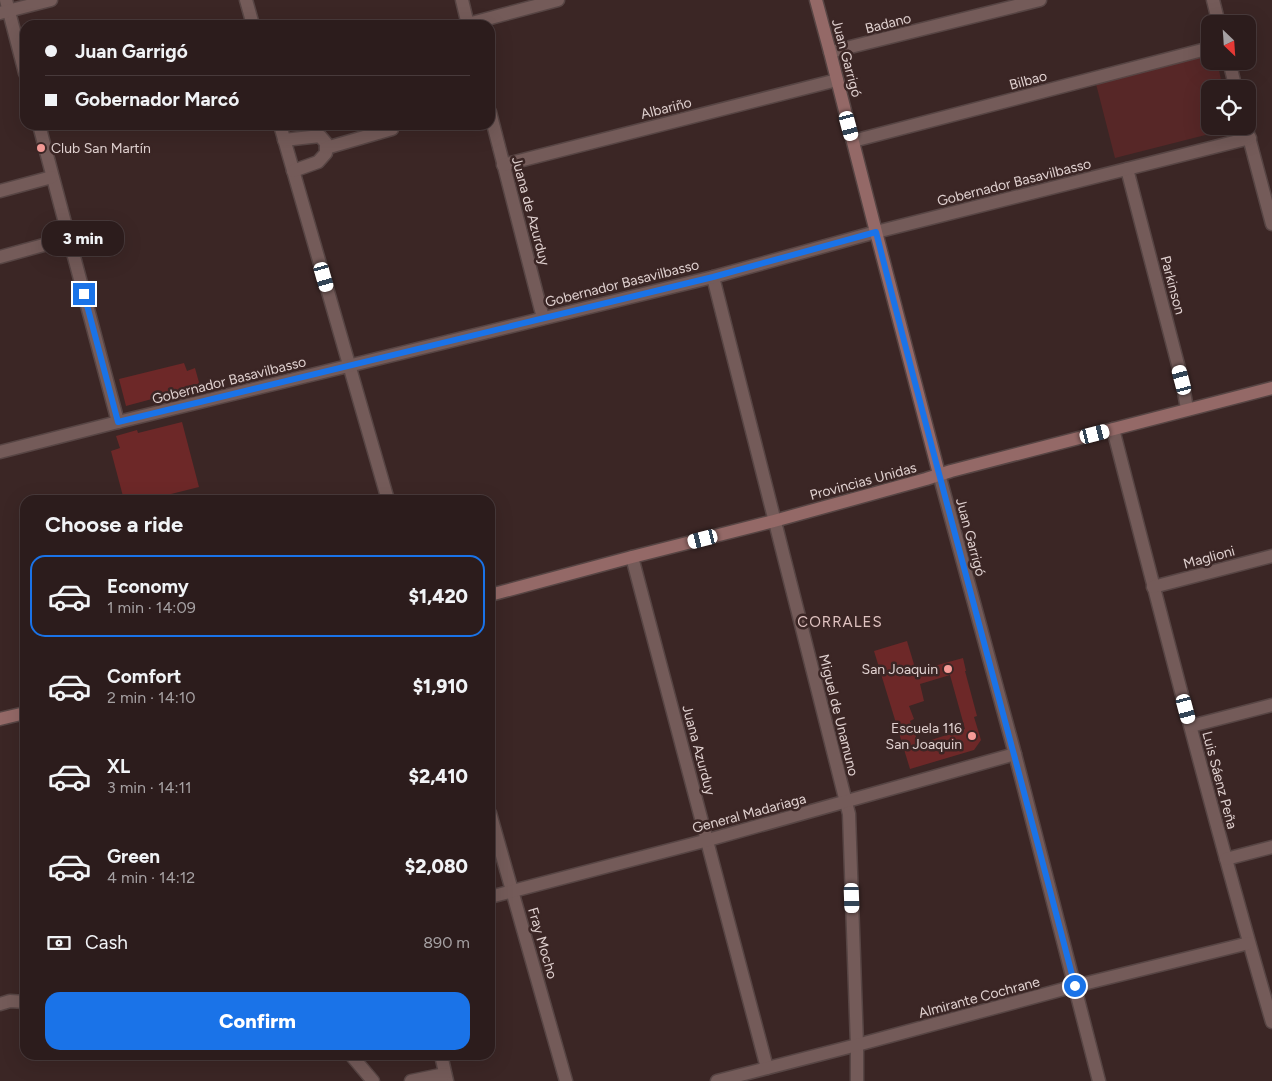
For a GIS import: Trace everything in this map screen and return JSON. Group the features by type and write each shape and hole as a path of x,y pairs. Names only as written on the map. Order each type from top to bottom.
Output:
{"street":[{"path":"20,57 5,8 50,0"},
{"path":"246,0 252,20"},
{"path":"462,0 467,20"},
{"path":"483,20 558,0"},
{"name":"Juan Garrigó","path":"816,0 1099,1081"},
{"name":"Badano","path":"830,52 1040,0"},
{"path":"1213,0 1217,15"},
{"name":"Bilbao","path":"853,141 1201,50"},
{"name":"Albariño","path":"503,165 837,80"},
{"path":"40,130 118,422"},
{"path":"281,130 387,495"},
{"path":"326,148 389,130"},
{"name":"Juana de Azurduy","path":"494,130 543,318"},
{"name":"Gobernador Basavilbasso","path":"0,452 713,277 876,232 1127,168 1238,135"},
{"path":"1249,135 1272,224"},
{"path":"284,140 320,136 326,143 326,152 318,162 293,171"},
{"name":"Parkinson","path":"1127,168 1182,380 1187,410"},
{"path":"0,191 52,177"},
{"path":"0,257 69,238"},
{"name":"Miguel de Unamuno","path":"713,277 846,801 850,824 857,1081"},
{"name":"Provincias Unidas","path":"495,594 632,556 774,521 939,474 1272,388"},
{"name":"Luis Sáenz Peña","path":"1113,429 1153,587 1272,1022"},
{"name":"Juana Azurduy","path":"632,556 767,1068"},
{"name":"Maglioni","path":"1153,587 1272,556"},
{"path":"1191,726 1272,705"},
{"path":"0,719 20,714"},
{"name":"General Madariaga","path":"495,896 708,840 1014,754"},
{"name":"Fray Mocho","path":"495,830 566,1081"},
{"path":"1226,859 1272,847"},
{"name":"Almirante Cochrane","path":"717,1081 1075,986 1249,943"},
{"path":"0,1004 20,1002"},
{"path":"355,1060 373,1081"},
{"path":"411,1081 446,1077 442,1060"}],"shaded area":[{"path":"1201,57 1201,70 1219,70 1221,80 1201,80 1201,135 1205,135 1115,158 1096,84"}],"building":[{"path":"184,363 187,371 195,368 200,386 126,406 119,379"},
{"path":"182,422 199,487 167,495 123,495 111,451 120,448 116,436 137,430 138,433"},
{"path":"907,641 916,671 963,658 977,716 974,717 981,740 974,750 910,769 874,651","holes":["950,675 965,729 919,744 910,721 914,719 909,706 924,701 920,684"]}],"place":[{"name":"Club San Martín","path":"41,148"},
{"name":"San Joaquin","path":"948,669"},
{"name":"Escuela 116 San Joaquin","path":"972,736"}],"district":[{"name":"CORRALES","path":"840,622"}],"route":[{"path":"84,294 118,422 713,277 876,232 1075,986"}]}
